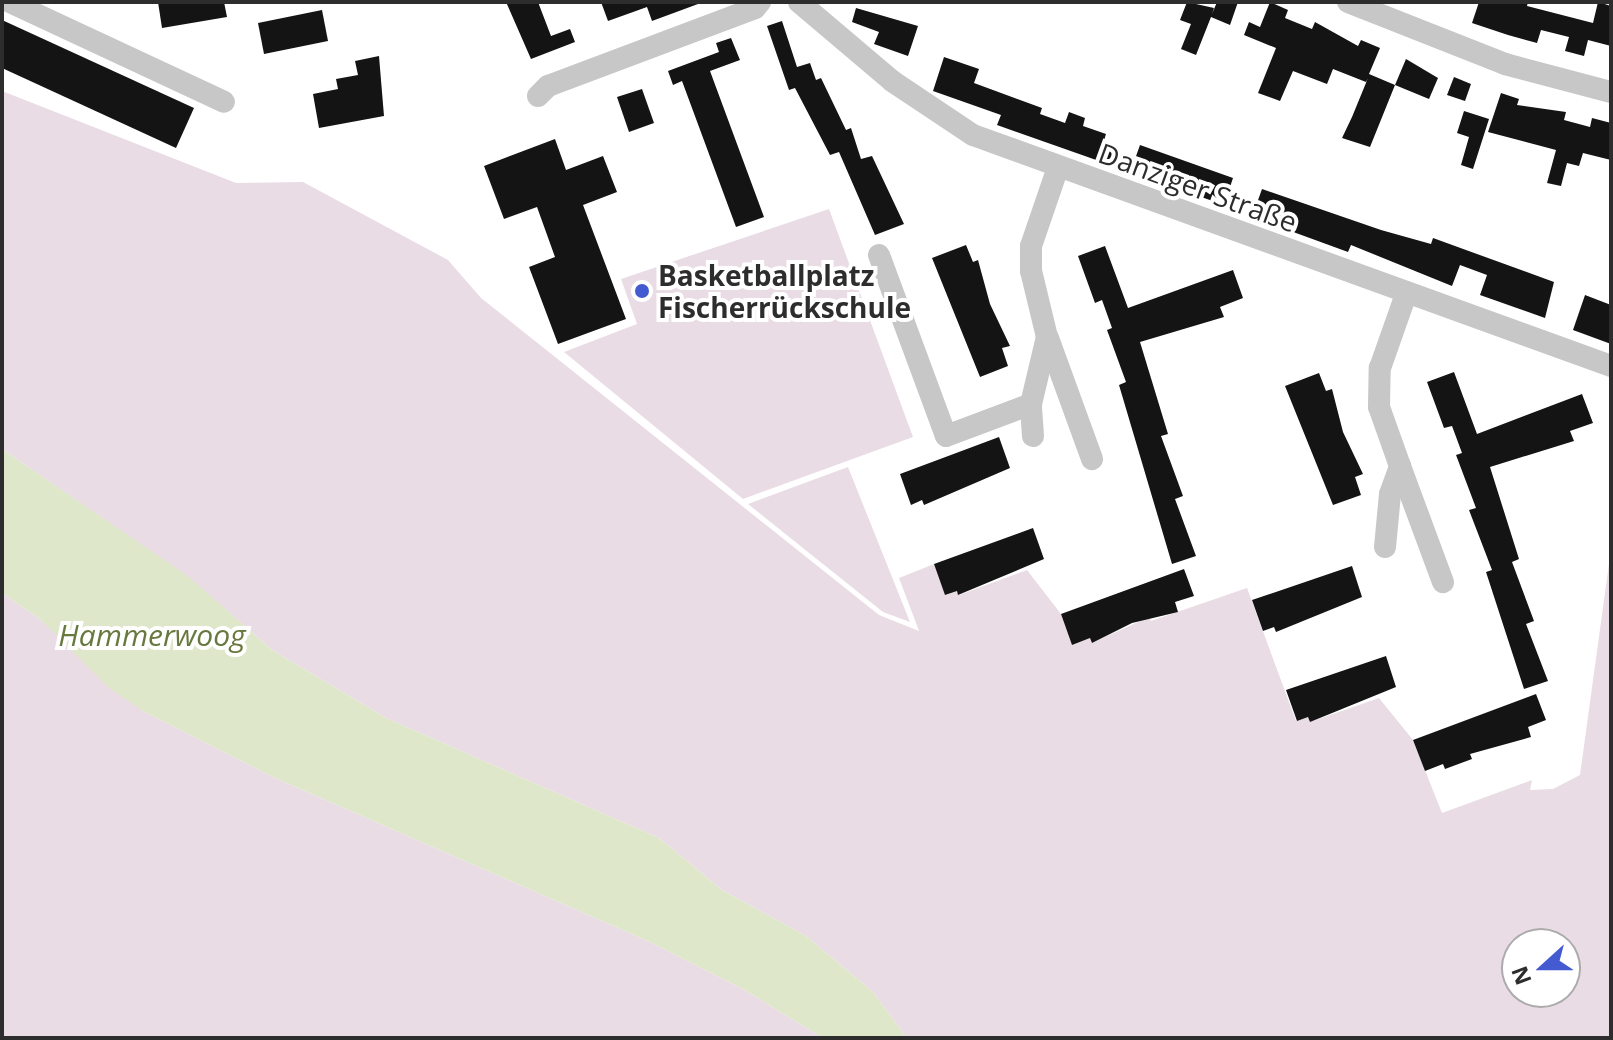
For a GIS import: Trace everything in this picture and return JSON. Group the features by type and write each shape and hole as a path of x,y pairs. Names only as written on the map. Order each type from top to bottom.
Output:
{"street":[{"path":"10,2 224,102"},
{"path":"538,96 548,86 755,8 760,2"},
{"name":"Danziger Straße","path":"799,2 941,118 1058,167 1611,366"},
{"path":"1348,2 1505,64 1611,92"},
{"path":"1058,167 1031,246 1031,271 1047,337 1092,459"},
{"path":"879,255 946,436 1031,404"},
{"path":"1406,294 1380,368 1379,407 1443,582"},
{"path":"1033,436 1031,404 1047,337"},
{"path":"1385,547 1390,494 1400,466"}],"shaded area":[{"path":"2,91 236,183 303,182 448,260 481,298 879,615 919,631 899,578 934,564 946,595 957,591 959,595 1027,570 1061,614 1072,645 1090,638 1092,643 1149,617 1151,621 1247,588 1296,721 1308,717 1310,722 1379,698 1413,740 1442,813 1532,780 1530,790 1553,789 1580,775 1611,549 1611,1038 907,1038 872,991 806,936 722,890 659,838 386,718 272,650 188,577 2,449"},
{"path":"829,209 913,437 743,499 564,352 637,324 621,279"},
{"path":"848,467 910,622 883,612 748,504"},
{"path":"2,593 40,619 143,711 273,777 650,942 743,989 823,1038 2,1038"}],"water":[{"name":"Hammerwoog","path":"2,449 189,577 272,650 386,718 659,838 722,890 806,936 872,991 907,1038 823,1038 743,989 650,942 273,777 143,711 109,688 40,619 2,593"}],"building":[{"path":"158,2 224,2 227,17 162,28"},
{"path":"506,2 538,2 551,36 570,29 575,42 531,59"},
{"path":"601,2 698,4 652,21 647,7 608,21"},
{"path":"1187,2 1214,8 1212,14 1217,2 1238,2 1230,25 1211,17 1196,55 1181,49 1191,24 1180,20"},
{"path":"1270,2 1288,10 1285,18 1312,29 1315,22 1358,46 1361,40 1380,48 1369,74 1395,85 1370,147 1342,138 1368,78 1366,82 1333,69 1327,84 1293,71 1280,101 1258,93 1276,48 1244,35 1249,22 1260,27"},
{"path":"1479,2 1528,2 1527,6 1593,23 1598,2 1611,6 1611,46 1588,40 1584,56 1565,51 1569,37 1541,30 1537,43 1472,23"},
{"path":"856,8 918,26 908,56 874,44 879,32 852,22"},
{"path":"322,10 328,41 264,54 258,23"},
{"path":"2,20 194,108 176,148 2,68"},
{"path":"782,21 797,67 810,63 816,80 821,78 846,130 851,128 861,159 872,156 904,224 875,235 839,152 830,155 795,88 789,90 767,26"},
{"path":"731,38 740,60 710,71 764,217 736,227 682,81 673,85 668,71 719,52 716,43"},
{"path":"379,56 384,116 319,128 313,94 338,89 336,79 358,75 355,61"},
{"path":"944,57 979,69 974,83 1042,108 1040,114 1065,123 1069,112 1085,118 1083,126 1106,134 1102,147 1135,159 1140,145 1233,178 1224,205 997,125 1001,115 933,91"},
{"path":"1406,59 1438,78 1429,99 1395,85"},
{"path":"1454,77 1471,84 1465,101 1447,95"},
{"path":"642,89 654,123 629,132 617,97"},
{"path":"1501,93 1519,99 1517,105 1566,112 1564,120 1590,127 1592,118 1611,123 1611,160 1583,153 1579,166 1567,163 1561,186 1547,183 1556,150 1488,132"},
{"path":"1464,111 1489,119 1473,169 1461,165 1469,137 1457,133"},
{"path":"555,139 566,170 603,156 617,192 583,205 626,319 558,344 529,267 555,257 537,207 504,219 484,166"},
{"path":"1262,189 1381,230 1431,244 1433,238 1554,282 1545,318 1480,295 1487,275 1460,265 1452,286 1351,245 1348,252 1252,217"},
{"path":"966,245 973,262 978,260 990,304 1010,346 1002,348 1008,366 980,377 932,258"},
{"path":"1105,246 1128,308 1233,270 1243,298 1220,307 1224,317 1140,342 1168,434 1161,436 1183,496 1175,499 1196,556 1172,564 1119,385 1126,382 1107,330 1112,328 1102,300 1095,303 1078,256"},
{"path":"1585,295 1611,305 1611,344 1573,330"},
{"path":"1454,372 1477,434 1582,394 1593,423 1570,431 1574,441 1490,467 1519,559 1512,562 1534,621 1526,624 1548,681 1524,689 1486,572 1492,570 1469,510 1476,508 1456,455 1462,453 1452,426 1444,428 1427,382"},
{"path":"1319,373 1326,391 1332,389 1343,432 1363,474 1355,477 1361,495 1333,505 1285,386"},
{"path":"999,437 1010,468 924,505 922,500 911,505 900,474"},
{"path":"1033,528 1044,559 958,595 957,591 945,595 934,564"},
{"path":"1352,566 1362,597 1276,632 1274,627 1263,631 1252,600"},
{"path":"1184,569 1194,596 1175,602 1178,612 1132,623 1092,643 1090,638 1072,645 1061,614"},
{"path":"1386,656 1396,687 1310,722 1308,717 1297,721 1286,690"},
{"path":"1536,694 1546,720 1528,727 1531,737 1470,754 1472,759 1445,769 1443,764 1425,771 1413,740"}],"place":[{"name":"Basketballplatz Fischerrückschule","path":"642,291"}]}
